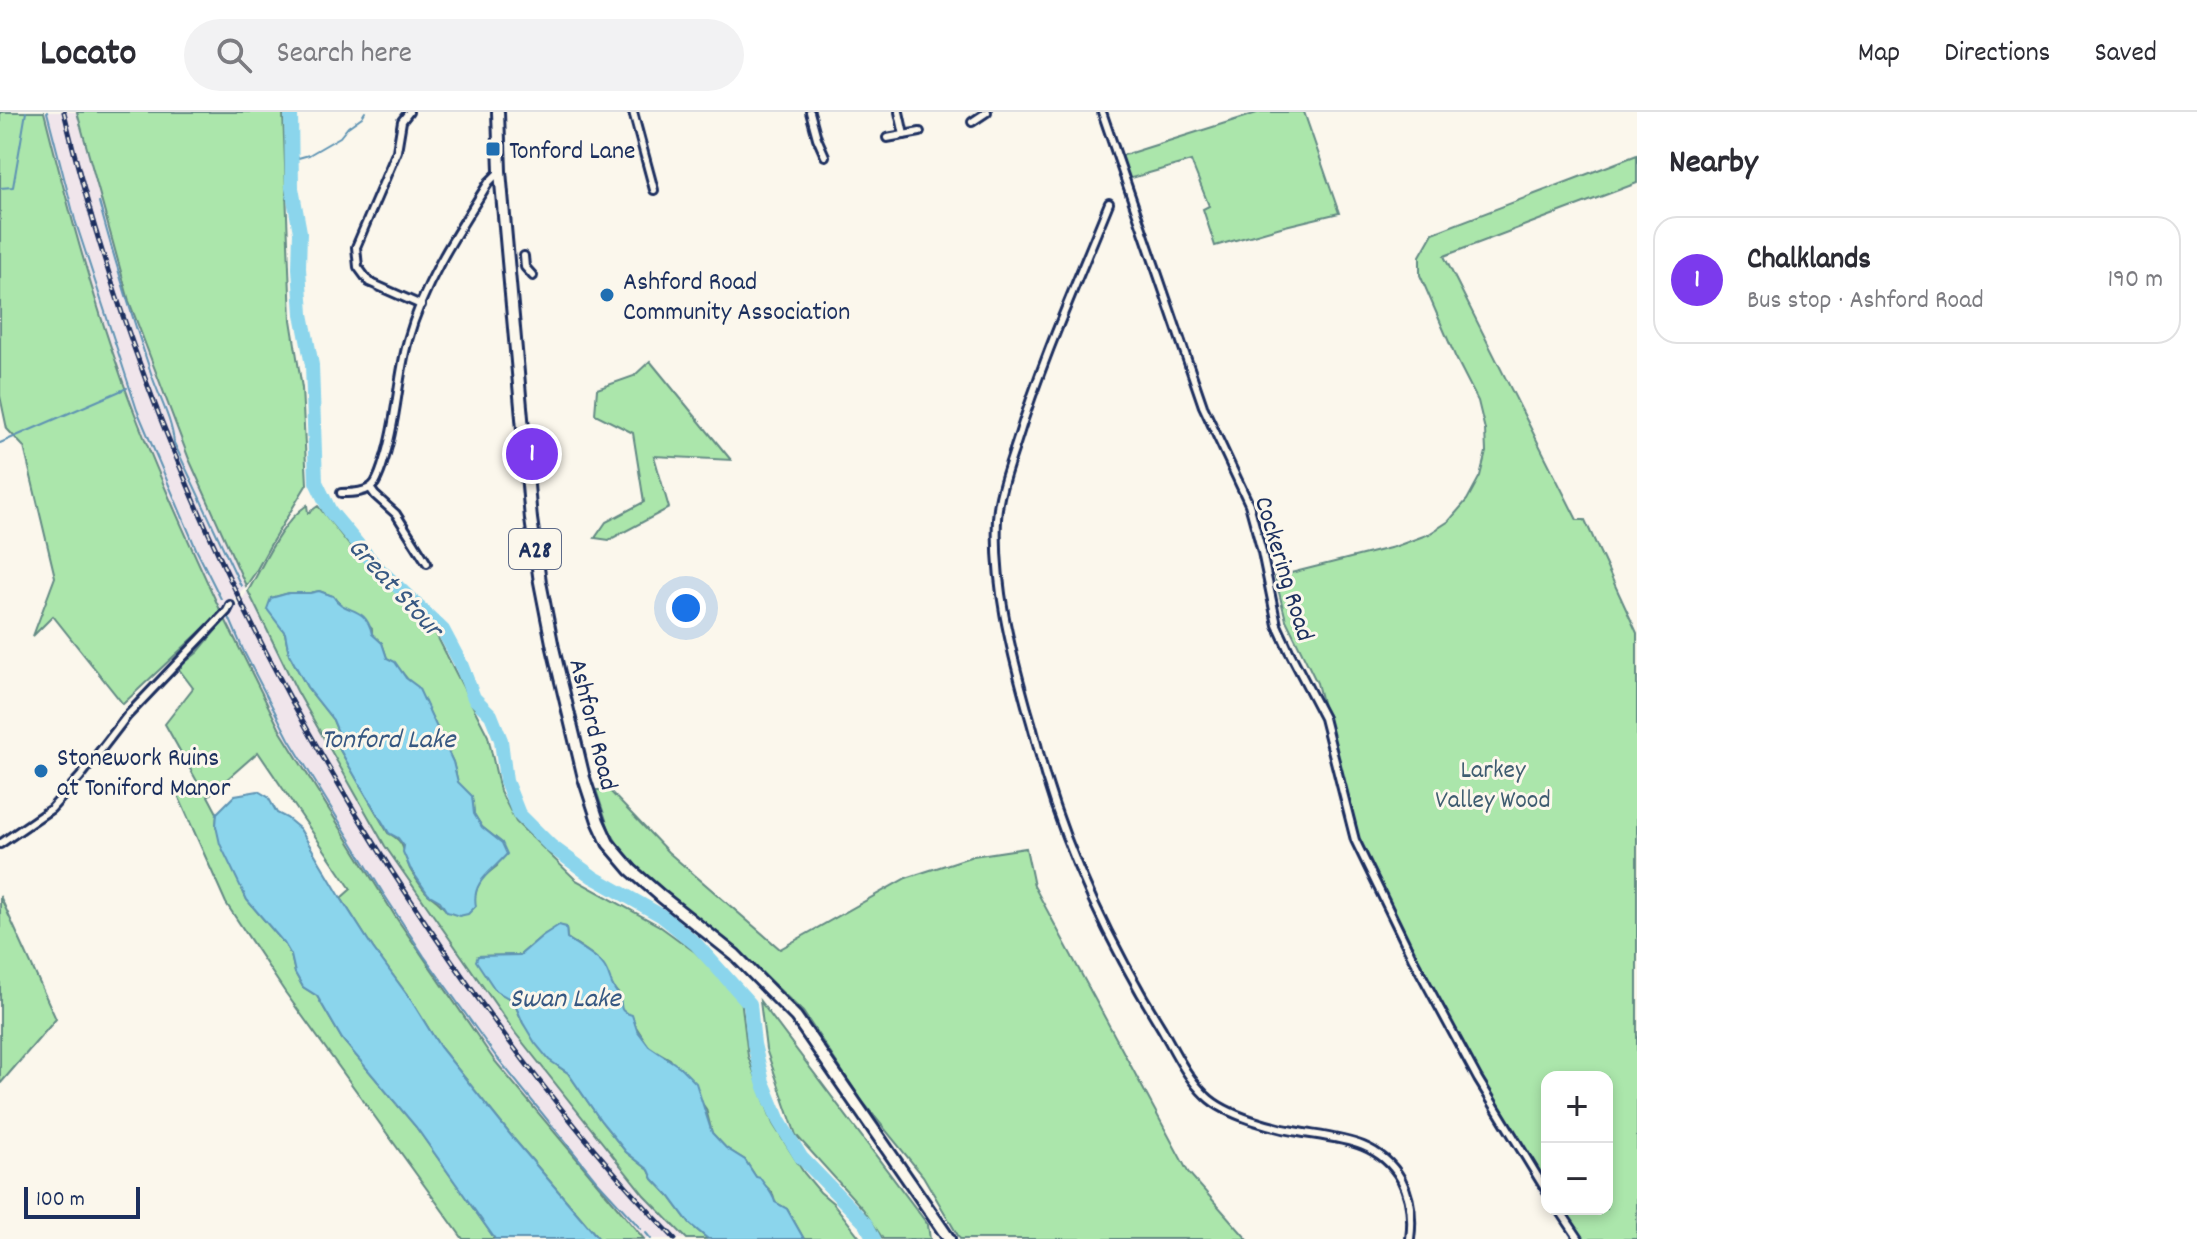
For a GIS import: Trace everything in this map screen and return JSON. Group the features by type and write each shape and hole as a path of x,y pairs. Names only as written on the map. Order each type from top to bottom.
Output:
{"highway":[{"name":"Ashford Road","path":"498,112 500,171 522,431 540,582 575,743 598,821 608,843 631,870 735,955 796,1017 949,1239"},
{"name":"Ashford Road","path":"936,1221 942,1239"}],"street":[{"path":"409,112 402,121 397,151 356,247 358,267 369,282 421,305"},
{"path":"633,112 654,190"},
{"path":"810,112 825,156"},
{"path":"899,112 904,135"},
{"name":"Cockering Road","path":"1102,112 1203,406 1249,504 1277,625 1324,718 1355,840 1412,957 1478,1079 1541,1182"},
{"path":"972,122 982,113"},
{"path":"887,138 920,132"},
{"path":"341,493 370,488 377,481 395,419 404,356 421,305 453,241 489,182 500,171"},
{"path":"1109,203 1028,403 997,517 998,572 1007,637 1045,775 1080,870 1113,944 1197,1086 1212,1102 1241,1117 1290,1130 1345,1138 1377,1152 1392,1166 1406,1189 1412,1214 1410,1239"},
{"path":"524,256 525,267 533,276"},
{"path":"370,488 396,514 427,563"},
{"path":"409,553 417,549"},
{"path":"0,844 51,809 127,716 230,605"},
{"path":"1563,1215 1579,1239"}],"shaded area":[{"path":"43,112 77,112 129,301 189,459 246,586 221,612 162,483 123,384 71,221"},
{"path":"248,591 325,743 408,881 516,1034 644,1195 687,1239 644,1239 491,1057 464,1020 381,894 281,732 241,652 226,656 212,631"}],"green space":[{"path":"0,112 44,112 80,248 123,382 157,469 221,612 123,704 53,616 33,636 55,577 24,447 7,429 0,396"},
{"path":"77,112 283,112 291,320 302,388 307,484 246,586 189,459 129,301"},
{"path":"1260,112 1304,112 1339,213 1215,246 1203,209 1209,206 1191,161 1128,179 1121,156"},
{"name":"Larkey Valley Wood","path":"1637,155 1637,183 1444,256 1577,520 1585,520 1637,633 1637,1239 1579,1239 1564,1215 1613,1215 1613,1071 1541,1071 1541,1177 1414,956 1357,838 1317,683 1286,620 1275,577 1394,547 1429,534 1449,521 1467,500 1480,476 1486,452 1485,430 1478,401 1420,275 1420,256 1433,233"},
{"path":"650,361 731,460 654,456 669,508 609,540 595,538 606,522 644,502 633,433 595,414 597,389 634,376"},
{"path":"307,505 308,513 318,506 354,551 435,632 488,736 500,791 516,822 576,880 658,925 695,952 741,998 748,1056 773,1124 804,1173 861,1239 804,1239 787,1209 775,1202 772,1192 756,1177 745,1160 726,1148 712,1133 706,1109 670,1059 649,1047 620,1008 620,995 613,988 602,965 593,955 567,938 566,927 559,926 542,936 520,955 478,956 496,990 510,999 523,1023 559,1067 568,1073 626,1152 649,1170 690,1224 708,1239 687,1239 644,1195 516,1034 385,846 297,691 248,591 273,545 297,513","holes":["319,591 333,596 372,629 372,634 382,643 387,658 394,662 423,699 453,762 458,783 473,802 474,814 482,827 502,843 497,866 482,878 474,900 447,912 416,879 401,844 388,833 340,750 333,720 307,687 289,654 285,633 278,622 271,598"]},
{"path":"225,619 281,732 395,916 494,1060 644,1239 599,1239 440,1047 341,898 351,889 258,752 208,796 217,813 216,826 247,900 284,943 303,987 317,996 342,1039 416,1127 495,1239 463,1239 285,992 226,903 177,793 198,783 165,724 193,688 178,668 198,652"},
{"path":"596,790 609,790 668,852 780,949 906,878 973,856 1026,848 1034,886 1188,1172 1247,1239 960,1239 923,1176 862,1101 803,1012 737,949 654,885 620,848 609,829"},
{"path":"0,896 56,1019 0,1084"},
{"path":"760,1001 928,1225 930,1239 883,1239 863,1209 796,1135 766,1049"}],"water":[{"name":"Tonford Lake","path":"319,591 333,596 343,606 365,618 372,634 382,643 387,658 395,662 406,678 418,687 453,762 458,782 472,796 474,814 482,827 502,843 507,854 480,883 475,897 476,906 468,914 459,916 447,912 440,901 428,894 410,868 403,852 404,846 389,833 360,785 340,750 333,720 307,687 289,654 285,633 267,609 271,598"},
{"path":"258,791 268,797 277,813 300,829 373,948 440,1047 599,1239 495,1239 416,1127 342,1039 317,996 303,987 284,943 247,900 220,844 217,813 235,795"},
{"name":"Swan Lake","path":"559,925 566,927 567,938 604,966 619,995 622,1010 632,1015 637,1030 649,1046 680,1067 696,1083 712,1133 726,1148 745,1160 775,1202 787,1209 804,1239 708,1239 690,1224 649,1170 626,1152 568,1073 549,1060 535,1043 510,999 496,991 476,961 478,956 520,955"}],"waterway":[{"path":"0,188 13,187 26,112"},
{"path":"47,112 75,220 137,410 197,551 221,599"},
{"name":"Great Stour","path":"291,112 292,188 300,232 302,314 312,365 316,482 330,511 376,566 443,630 474,698 491,715 501,740 506,781 519,814 551,846 593,877 662,916 696,944 750,1004 754,1044 763,1082 779,1121 801,1157 866,1224 874,1239"},
{"path":"291,160 309,155 340,137 365,112"},
{"path":"99,202 137,330 171,425 174,443 241,586"},
{"path":"0,443 127,388"},
{"path":"229,617 289,739 424,956 495,1055 596,1180 641,1229"},
{"path":"646,1233 651,1239"}],"railway":[{"path":"64,112 95,229 133,344 176,457 225,569 279,677 338,783 402,887 470,987 568,1117 675,1239"}],"place":[{"name":"Tonford Lane","path":"493,149"},
{"name":"Ashford Road Community Association","path":"607,295"},
{"name":"Chalklands","path":"532,454"},
{"name":"Stonework Ruins at Toniford Manor","path":"41,771"}]}
